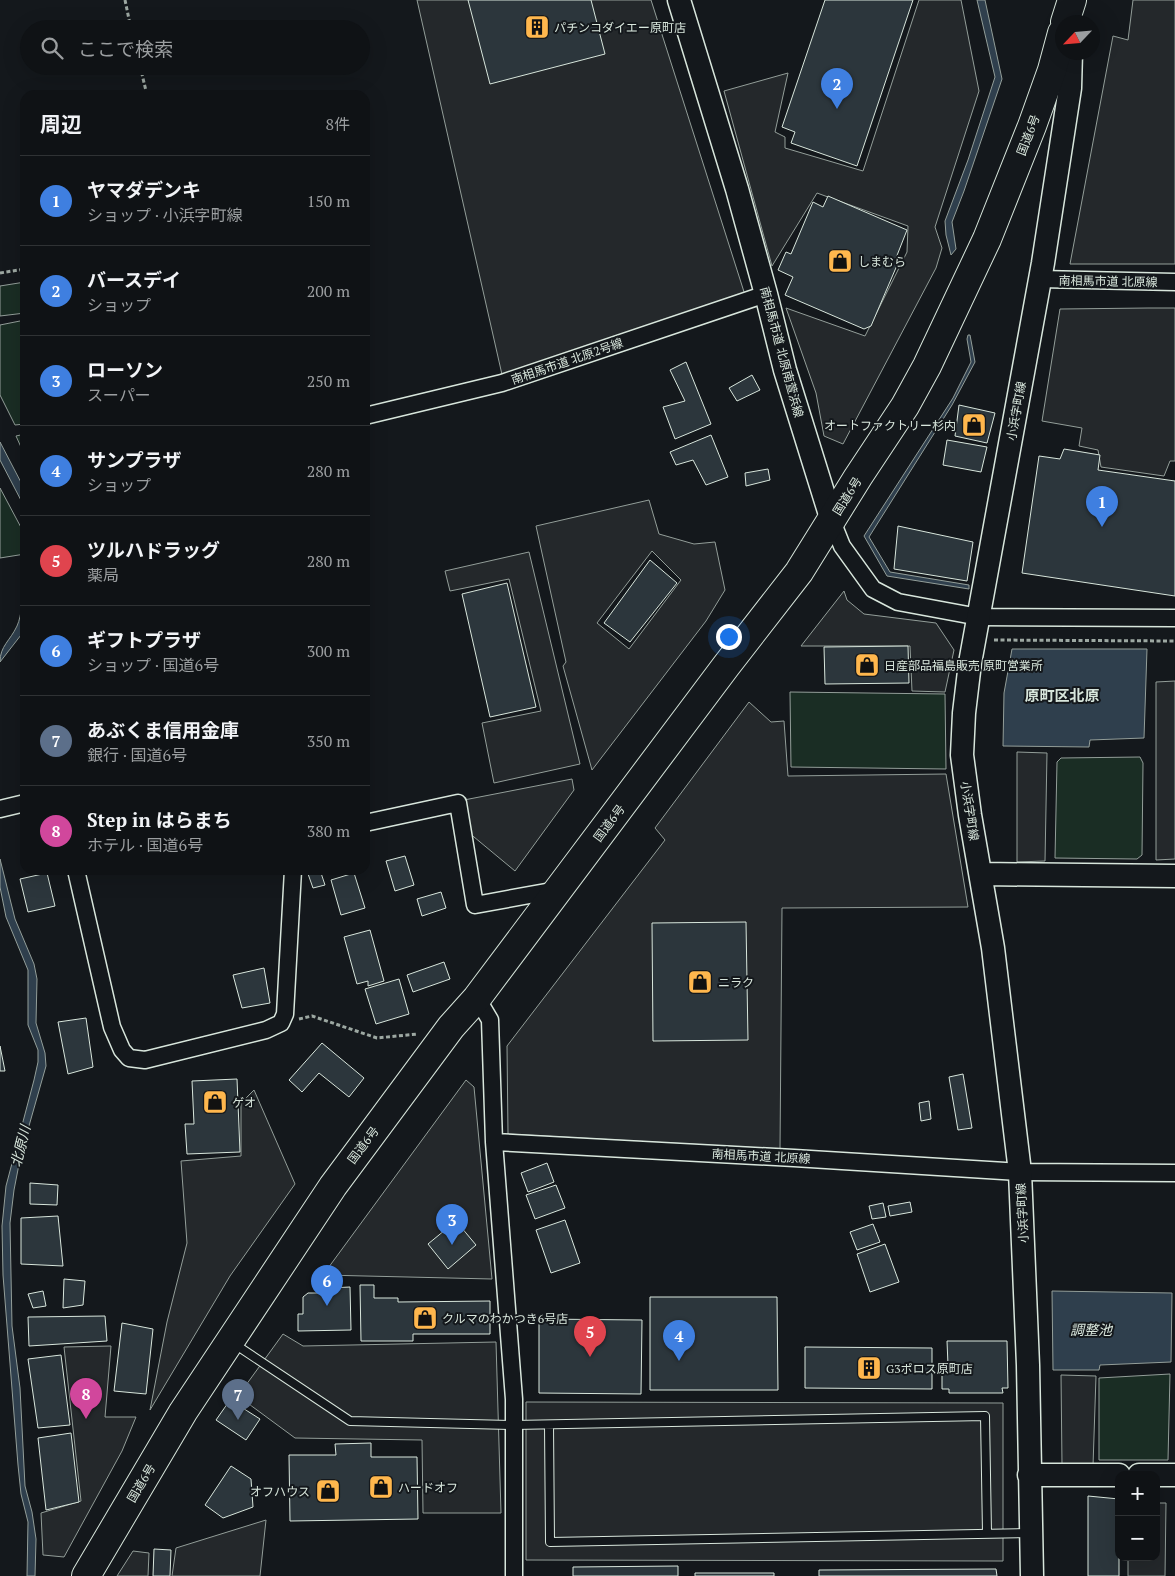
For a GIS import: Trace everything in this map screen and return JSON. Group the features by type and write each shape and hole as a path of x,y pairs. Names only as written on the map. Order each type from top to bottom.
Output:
{"highway":[{"path":"1068,15 1072,0"},
{"name":"国道6号","path":"86,1576 183,1412 333,1186 451,1027 476,998 799,572 832,521 858,477 905,406 948,324 988,239 1032,126 1055,59"}],"main road":[{"name":"南相馬市道 北原南萱浜線","path":"678,0 737,189 785,370 832,521"},
{"path":"1072,0 1072,15"},
{"name":"小浜字町線","path":"1032,1576 1028,1365 1020,1172 1003,1023 962,755 964,713 970,663 1040,279 1070,88 1071,60"},
{"path":"981,874 1175,876"},
{"path":"1029,1475 1115,1475"},
{"path":"1160,1475 1175,1475"}],"street":[{"name":"南相馬市道 北原線","path":"1040,279 1175,282"},
{"name":"南相馬市道 北原2号線","path":"370,415 502,383 766,294"},
{"name":"南相馬市道 北原南萱浜線","path":"832,521 842,546 873,589 898,602 979,617 1175,618"},
{"path":"370,822 458,803 475,905 557,890"},
{"path":"3,808 20,804"},
{"path":"77,875 112,1027 122,1050 129,1058 145,1060 266,1030 281,1023 286,1014 293,875"},
{"path":"476,998 490,1020 494,1142 514,1398 514,1576"},
{"name":"南相馬市道 北原線","path":"494,1142 1020,1172 1175,1173"}],"lane":[{"path":"229,1340 350,1420 549,1425 985,1416 987,1533"},
{"path":"549,1425 550,1542 1031,1533"}],"path":[{"path":"125,0 129,20"},
{"path":"142,75 146,90"},
{"path":"0,273 20,270"},
{"path":"991,640 1175,641"},
{"path":"281,1023 312,1016 378,1038 419,1034 451,1027"}],"green space":[{"path":"20,283 20,314 0,316 0,286"},
{"path":"20,321 20,424 15,425 0,395 0,325"},
{"path":"20,435 20,445 16,436"},
{"path":"0,488 20,526 20,555 0,558"},
{"path":"790,692 945,694 946,769 791,767"},
{"path":"1140,757 1143,763 1142,855 1137,859 1055,858 1057,762 1061,758"},
{"path":"1170,1374 1168,1460 1099,1460 1099,1378"}],"shaded area":[{"path":"417,0 651,0 745,295 503,379"},
{"path":"919,0 961,0 979,91 935,227 942,248 936,268 843,444 824,436 816,393 786,308 865,336 907,252 908,226 817,193 772,266 724,91 788,73 775,132 785,137 785,148 863,171"},
{"path":"1133,0 1175,0 1175,264 1070,264 1113,36 1128,40"},
{"path":"1175,308 1175,461 1170,461 1164,476 1101,467 1098,450 1079,446 1082,428 1042,421 1060,309"},
{"path":"649,500 659,534 694,544 715,542 725,590 706,621 592,770 563,666 566,662 536,526","holes":["652,551 681,580 629,649 597,623"]},
{"path":"529,552 580,764 494,783 482,723 541,711 509,579 450,591 445,571"},
{"path":"844,591 847,600 864,614 936,623 954,650 945,692 912,691 910,646 801,646"},
{"path":"1175,681 1175,859 1156,860 1156,682"},
{"path":"749,702 771,722 784,721 788,776 946,774 968,907 782,908 780,1149 508,1134 507,1046 665,840 655,828"},
{"path":"1017,752 1047,753 1045,861 1017,862"},
{"path":"572,779 574,790 515,871 468,832 464,800"},
{"path":"466,1080 474,1087 492,1279 323,1275"},
{"path":"254,1090 295,1184 230,1276 150,1410 167,1322 187,1243 181,1161 241,1156 241,1103"},
{"path":"283,1334 303,1346 496,1342 501,1513 423,1513 422,1440 295,1438 238,1396"},
{"path":"111,1346 105,1417 136,1417 122,1451 64,1557 43,1555 41,1513 81,1501 64,1347"},
{"path":"1061,1375 1096,1376 1093,1466 1062,1465"},
{"path":"526,1402 1003,1403 1003,1561 526,1560"},
{"path":"1160,1503 1166,1503 1165,1576 1128,1576 1128,1561 1160,1561"},
{"path":"266,1520 260,1576 172,1576 176,1548"},
{"path":"133,1551 149,1553 148,1576 117,1576"}],"water":[{"path":"977,0 985,0 1002,79 952,222 956,249 951,255 945,221 968,160 995,77"},
{"path":"968,335 970,335 975,362 952,405 869,537 890,572 969,585 969,589 887,576 864,536 953,398 971,362"},
{"path":"0,442 20,480 20,498 0,460"},
{"path":"20,617 20,636 0,662 0,656"},
{"path":"1012,649 1147,649 1144,738 1090,740 1089,747 1003,746 1004,693"},
{"name":"北原川","path":"0,859 15,919 34,964 37,979 36,1023 45,1053 46,1066 21,1154 10,1223 12,1326 20,1388 25,1486 32,1512 36,1539 35,1576 27,1576 28,1522 21,1494 18,1465 3,1275 2,1226 6,1186 34,1080 38,1062 38,1050 28,1025 28,970 6,917 0,887"},
{"name":"調整池","path":"1052,1291 1172,1293 1171,1362 1100,1365 1099,1370 1053,1370"}],"building":[{"name":"パチンコダイエー原町店","path":"468,0 591,0 605,54 490,84"},
{"path":"825,0 913,0 857,166 791,143 795,132 782,127"},
{"name":"しまむら","path":"828,196 907,230 896,258 898,263 871,326 864,329 785,295 793,277 778,270 786,252 791,254 813,202 823,207"},
{"path":"686,362 711,424 675,439 663,407 685,401 670,370"},
{"path":"752,375 760,390 737,401 729,388"},
{"name":"オートファクトリー杉内","path":"959,405 995,413 987,443 955,436"},
{"path":"711,435 728,477 706,485 693,460 676,465 670,452"},
{"path":"947,440 987,447 981,472 943,465"},
{"path":"1064,449 1100,455 1098,470 1175,481 1175,596 1022,573 1039,456 1060,459"},
{"path":"768,469 770,480 746,486 745,473"},
{"path":"898,526 973,542 967,581 894,569"},
{"path":"650,560 677,583 630,642 604,623"},
{"path":"507,583 536,707 490,717 462,594"},
{"name":"日産部品福島販売 原町営業所","path":"908,646 909,683 825,684 824,647"},
{"path":"405,856 414,885 395,891 386,861"},
{"path":"47,875 55,906 28,912 20,879"},
{"path":"308,875 322,875 325,885 313,888"},
{"path":"355,875 365,908 341,915 331,880"},
{"path":"441,892 446,908 422,916 417,899"},
{"name":"ニラク","path":"746,922 748,1040 653,1041 652,923"},
{"path":"370,930 384,981 368,986 368,981 357,984 344,937"},
{"path":"444,962 450,979 413,992 407,975"},
{"path":"264,968 270,1003 242,1008 233,975"},
{"path":"399,979 409,1014 376,1024 365,989"},
{"path":"86,1018 93,1067 68,1074 58,1022"},
{"path":"322,1043 364,1078 349,1097 319,1073 302,1092 289,1080"},
{"path":"0,1046 5,1071 0,1071"},
{"path":"963,1074 972,1128 958,1130 949,1077"},
{"name":"ゲオ","path":"237,1079 240,1152 187,1154 185,1124 194,1124 192,1081"},
{"path":"929,1101 931,1119 921,1121 919,1103"},
{"path":"547,1163 554,1182 528,1192 521,1173"},
{"path":"30,1183 58,1185 57,1205 30,1204"},
{"path":"556,1185 565,1208 535,1219 526,1195"},
{"path":"910,1202 912,1212 890,1216 888,1206"},
{"path":"883,1203 886,1217 872,1219 869,1206"},
{"path":"58,1216 63,1266 21,1264 21,1218"},
{"path":"565,1220 580,1263 551,1273 536,1230"},
{"path":"456,1221 476,1245 448,1269 428,1244"},
{"path":"873,1224 880,1242 857,1250 850,1232"},
{"path":"885,1244 899,1282 870,1292 857,1254"},
{"path":"64,1279 85,1281 83,1305 63,1308"},
{"name":"クルマのわかつき6号店","path":"360,1285 374,1285 374,1298 398,1298 398,1302 490,1301 490,1334 413,1334 413,1341 361,1341"},
{"path":"350,1287 351,1330 298,1331 298,1314 303,1314 303,1297 308,1293 330,1293 330,1288"},
{"path":"43,1291 46,1306 33,1308 28,1294"},
{"path":"650,1297 777,1297 778,1390 650,1390"},
{"path":"105,1316 107,1341 29,1346 28,1317"},
{"path":"539,1319 642,1320 641,1394 539,1393"},
{"path":"122,1323 153,1329 146,1394 114,1391"},
{"path":"947,1341 1007,1341 1008,1388 1002,1388 1003,1393 949,1393 949,1389 942,1389 942,1365 948,1365"},
{"name":"G3ポロス原町店","path":"805,1347 932,1348 932,1389 805,1388"},
{"path":"61,1355 70,1425 38,1428 28,1359"},
{"path":"230,1400 260,1419 246,1440 216,1420"},
{"path":"71,1433 79,1502 46,1510 38,1438"},
{"path":"371,1443 371,1457 417,1457 418,1519 290,1521 289,1455 336,1455 335,1444"},
{"path":"231,1466 251,1479 253,1507 223,1518 205,1505"},
{"path":"1088,1496 1115,1499 1115,1561 1119,1561 1119,1576 1088,1576"},
{"path":"154,1549 171,1550 170,1576 153,1576"},
{"path":"678,1566 678,1576 573,1576 573,1567"},
{"path":"996,1569 997,1576 819,1576 819,1570"},
{"path":"695,1573 774,1573 774,1576 695,1576"}],"place":[{"name":"パチンコダイエー原町店","path":"537,27"},
{"name":"バースデイ","path":"837,109"},
{"name":"しまむら","path":"840,261"},
{"name":"オートファクトリー杉内","path":"974,425"},
{"name":"ヤマダデンキ","path":"1102,527"},
{"name":"日産部品福島販売 原町営業所","path":"867,665"},
{"name":"ニラク","path":"700,982"},
{"name":"ゲオ","path":"215,1102"},
{"name":"ローソン","path":"452,1245"},
{"name":"ギフトプラザ","path":"327,1306"},
{"name":"クルマのわかつき6号店","path":"425,1318"},
{"name":"ツルハドラッグ","path":"590,1357"},
{"name":"サンプラザ","path":"679,1361"},
{"name":"G3ポロス原町店","path":"869,1368"},
{"name":"Step in はらまち","path":"86,1419"},
{"name":"あぶくま信用金庫","path":"238,1420"},
{"name":"ハードオフ","path":"381,1487"},
{"name":"オフハウス","path":"328,1491"}],"district":[{"name":"原町区北原","path":"1062,695"}]}
